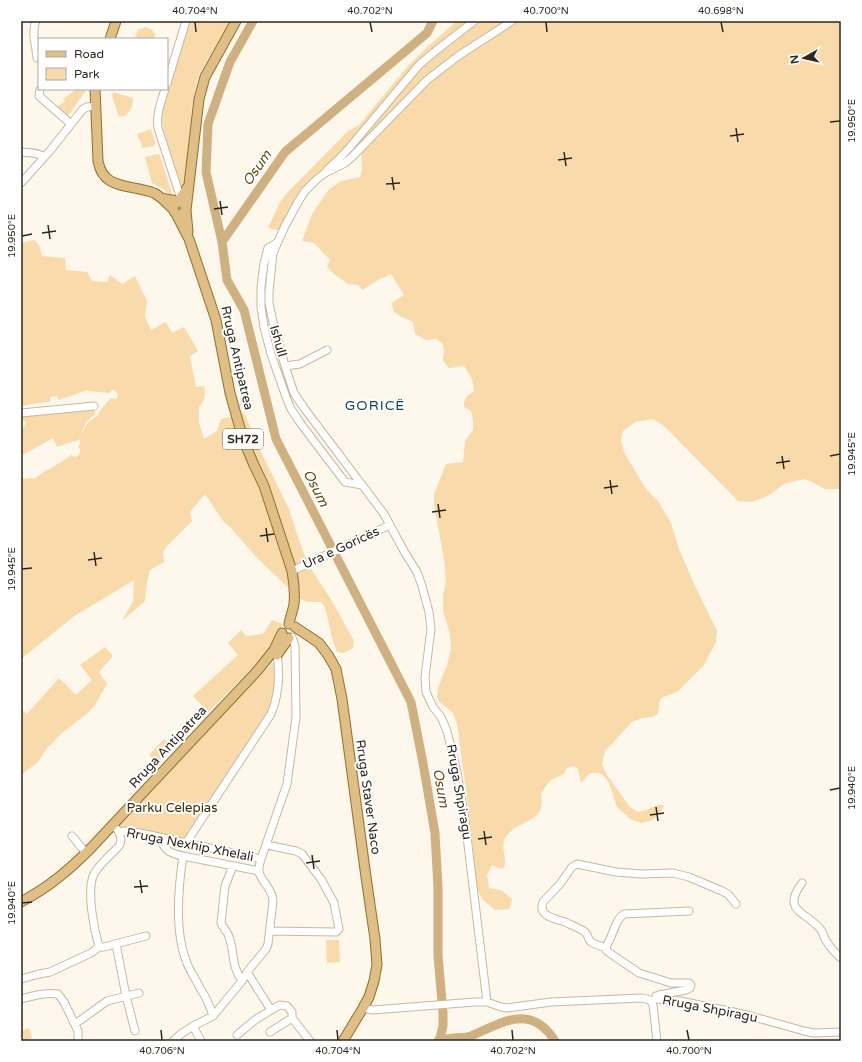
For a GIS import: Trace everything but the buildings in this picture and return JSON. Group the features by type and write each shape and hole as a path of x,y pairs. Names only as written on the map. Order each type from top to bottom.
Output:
{"main road":[{"path":"110,38 116,21"},
{"path":"178,202 190,184 199,99 205,78 236,21"},
{"name":"Rruga Antipatrea","path":"95,90 98,161 103,175 109,181 147,191 162,198 178,202 216,320 230,393 240,429 264,486 292,571 294,605 290,632 277,654 259,675 236,698 226,704"},
{"name":"SH72","path":"178,202 184,204 186,210 189,238"},
{"name":"Rruga Antipatrea","path":"21,902 41,891 56,880 116,828 270,656 278,643 290,632"},
{"name":"Rruga Staver Naco","path":"290,632 314,639 319,643 336,669 342,699 367,890 376,940 377,965 372,987 363,1008"},
{"path":"343,1041 363,1008"}],"street":[{"path":"36,21 34,34 38,58"},
{"path":"168,80 186,21"},
{"path":"325,173 350,147 419,65 474,21"},
{"name":"Ishull","path":"390,525 380,509 298,400 294,392 274,328 271,312 269,282 274,253 288,220 305,191 317,178 341,165 352,157 427,80 458,56 512,21"},
{"path":"40,90 39,96 71,124"},
{"path":"165,90 157,123 172,174 178,202"},
{"path":"21,183 83,109 96,106"},
{"path":"21,152 38,154 44,157"},
{"path":"278,242 268,248 260,287 264,327 271,354 291,409 301,424 346,482 362,485"},
{"path":"285,366 300,364 328,350"},
{"path":"21,413 94,406"},
{"name":"Ura e Goricës","path":"292,571 390,525"},
{"name":"Rruga Shpiragu","path":"390,525 404,553 420,577 429,612 431,629 425,677 426,692 447,731 457,772 465,820 487,1002"},
{"path":"173,1041 193,1026 213,1016 266,949 270,931 273,896 262,879 259,871 261,859 288,784 295,731 295,646 290,632"},
{"path":"186,843 271,714 275,701 279,672 277,654"},
{"path":"98,947 92,917 91,882 98,868 121,842 121,837 116,828"},
{"name":"Rruga Nexhip Xhelali","path":"116,828 124,831 135,832 261,859"},
{"path":"72,836 86,853"},
{"path":"162,838 164,847 172,853 259,871"},
{"path":"267,845 296,851 302,854 321,879 334,903 339,929 336,932 270,931"},
{"path":"183,856 179,890 180,938 182,952 210,1006 213,1016"},
{"path":"652,1000 658,996 686,990 690,988 691,985 689,983 671,982 639,973 610,954 606,948 591,942 586,932 549,917 542,910 541,906 543,902 560,884 572,867 575,864 582,864 616,872 648,874 674,873 700,881 728,894 736,904"},
{"path":"233,866 225,886 221,923 229,935 234,967 237,975 242,981"},
{"path":"802,883 795,896 795,907 798,912 823,932 828,945 841,958"},
{"path":"606,948 618,920 624,914 689,911"},
{"path":"21,979 52,971 91,953 98,947 104,947 146,936"},
{"path":"116,944 126,996 135,1031"},
{"path":"247,972 271,1010"},
{"path":"75,1024 107,1001 138,992"},
{"path":"21,999 34,995 51,993 58,994 64,1002 78,1031 78,1041"},
{"name":"Rruga Shpiragu","path":"363,1008 373,1010 475,1002 487,1002 507,1008 560,1001 637,997 652,1000 673,1000 693,1003 747,1015 804,1032 841,1032"},
{"name":"Rruga Shpiragu","path":"652,1000 657,1041"},
{"path":"238,1035 255,1020 280,1005 287,1006 292,1012 292,1018 310,1041"},
{"path":"270,1032 292,1018"},
{"path":"193,1026 201,1041"}],"green space":[{"path":"190,21 230,21 199,74 196,84 192,106 186,186 182,189 163,128 162,119 163,107"},
{"path":"457,21 841,21 841,489 825,489 804,479 784,484 768,496 752,502 738,501 664,426 653,419 635,422 623,431 621,441 625,454 646,489 658,501 671,523 679,549 717,631 716,642 704,665 677,692 661,698 658,714 632,722 605,751 602,764 607,775 629,806 638,812 658,805 664,805 662,810 653,820 641,823 630,819 617,807 609,783 603,775 598,773 590,773 581,783 578,769 574,766 567,768 563,775 549,782 545,787 541,794 542,804 535,817 516,827 505,838 503,846 505,860 504,868 500,869 492,865 487,875 489,888 501,890 512,899 510,909 495,910 482,899 477,888 469,812 457,724 453,713 438,700 437,696 438,688 447,665 451,649 450,634 443,611 443,595 446,582 444,559 434,505 434,494 446,464 463,462 465,441 473,430 471,411 464,407 466,398 474,391 472,379 464,366 449,368 443,361 443,344 436,339 426,340 415,334 413,322 393,311 392,303 404,295 391,274 362,290 358,285 348,284 334,274 327,267 330,260 314,243 302,241 312,214 329,189 341,181 360,177 362,170 361,152 350,144 304,190 281,231 268,228 280,202 287,193 348,131 359,125 408,66"},
{"path":"146,27 152,30 155,34 154,38 135,37 138,30"},
{"path":"86,90 68,116 57,107 65,101 63,99 74,91"},
{"path":"113,92 133,98 130,111 126,115 119,117 112,96"},
{"path":"151,129 155,144 154,146 142,148 137,134"},
{"path":"157,154 160,156 174,199 165,190 152,183 145,158"},
{"path":"34,240 39,245 42,256 65,258 66,270 87,272 92,281 107,282 110,275 122,284 135,276 147,301 145,316 151,330 166,322 172,333 184,327 198,351 190,356 196,387 204,386 204,400 199,407 199,422 204,439 217,431 221,419 230,417 239,412 244,413 289,509 305,556 354,641 353,648 344,653 337,652 333,642 325,607 321,602 308,602 300,599 258,559 223,521 205,494 190,512 192,521 163,552 164,562 150,570 145,601 122,621 133,601 134,580 73,617 21,659 21,479 34,479 71,455 74,457 78,456 80,452 78,447 80,444 80,438 79,440 57,447 53,438 21,455 21,431 26,423 21,415 93,407 96,413 86,422 81,436 88,422 97,416 111,398 116,399 118,396 114,390 109,393 87,390 58,400 57,396 50,397 51,401 21,406 21,243"},
{"path":"272,620 283,624 268,652 208,712 193,696 238,655 228,643 241,630 246,636 263,634"},
{"path":"105,647 113,656 99,672 107,684 95,705 88,713 62,733 47,748 38,762 21,775 21,709 27,714 59,678 76,695 92,680 80,665"},
{"name":"Parku Celepias","path":"276,660 277,671 272,704 264,720 240,753 185,841 121,829 116,825 226,707 231,706"},
{"path":"164,739 173,748 158,764 149,755"},
{"path":"326,940 339,940 340,962 327,963"},
{"path":"29,1028 32,1038 26,1041 21,1041 21,1031"}],"waterway":[{"path":"222,242 206,172 208,124 230,62 253,21"},
{"name":"Osum","path":"433,21 427,33 285,152 222,242 227,280 244,310 276,439 411,702 435,833 438,888 438,956 443,1013 443,1026 438,1041"},
{"path":"440,1041 471,1036 505,1021 516,1019 526,1019 536,1022 546,1029 555,1041"},
{"path":"456,1037 458,1041"}],"district":[{"name":"GORICË","path":"375,405"}]}
